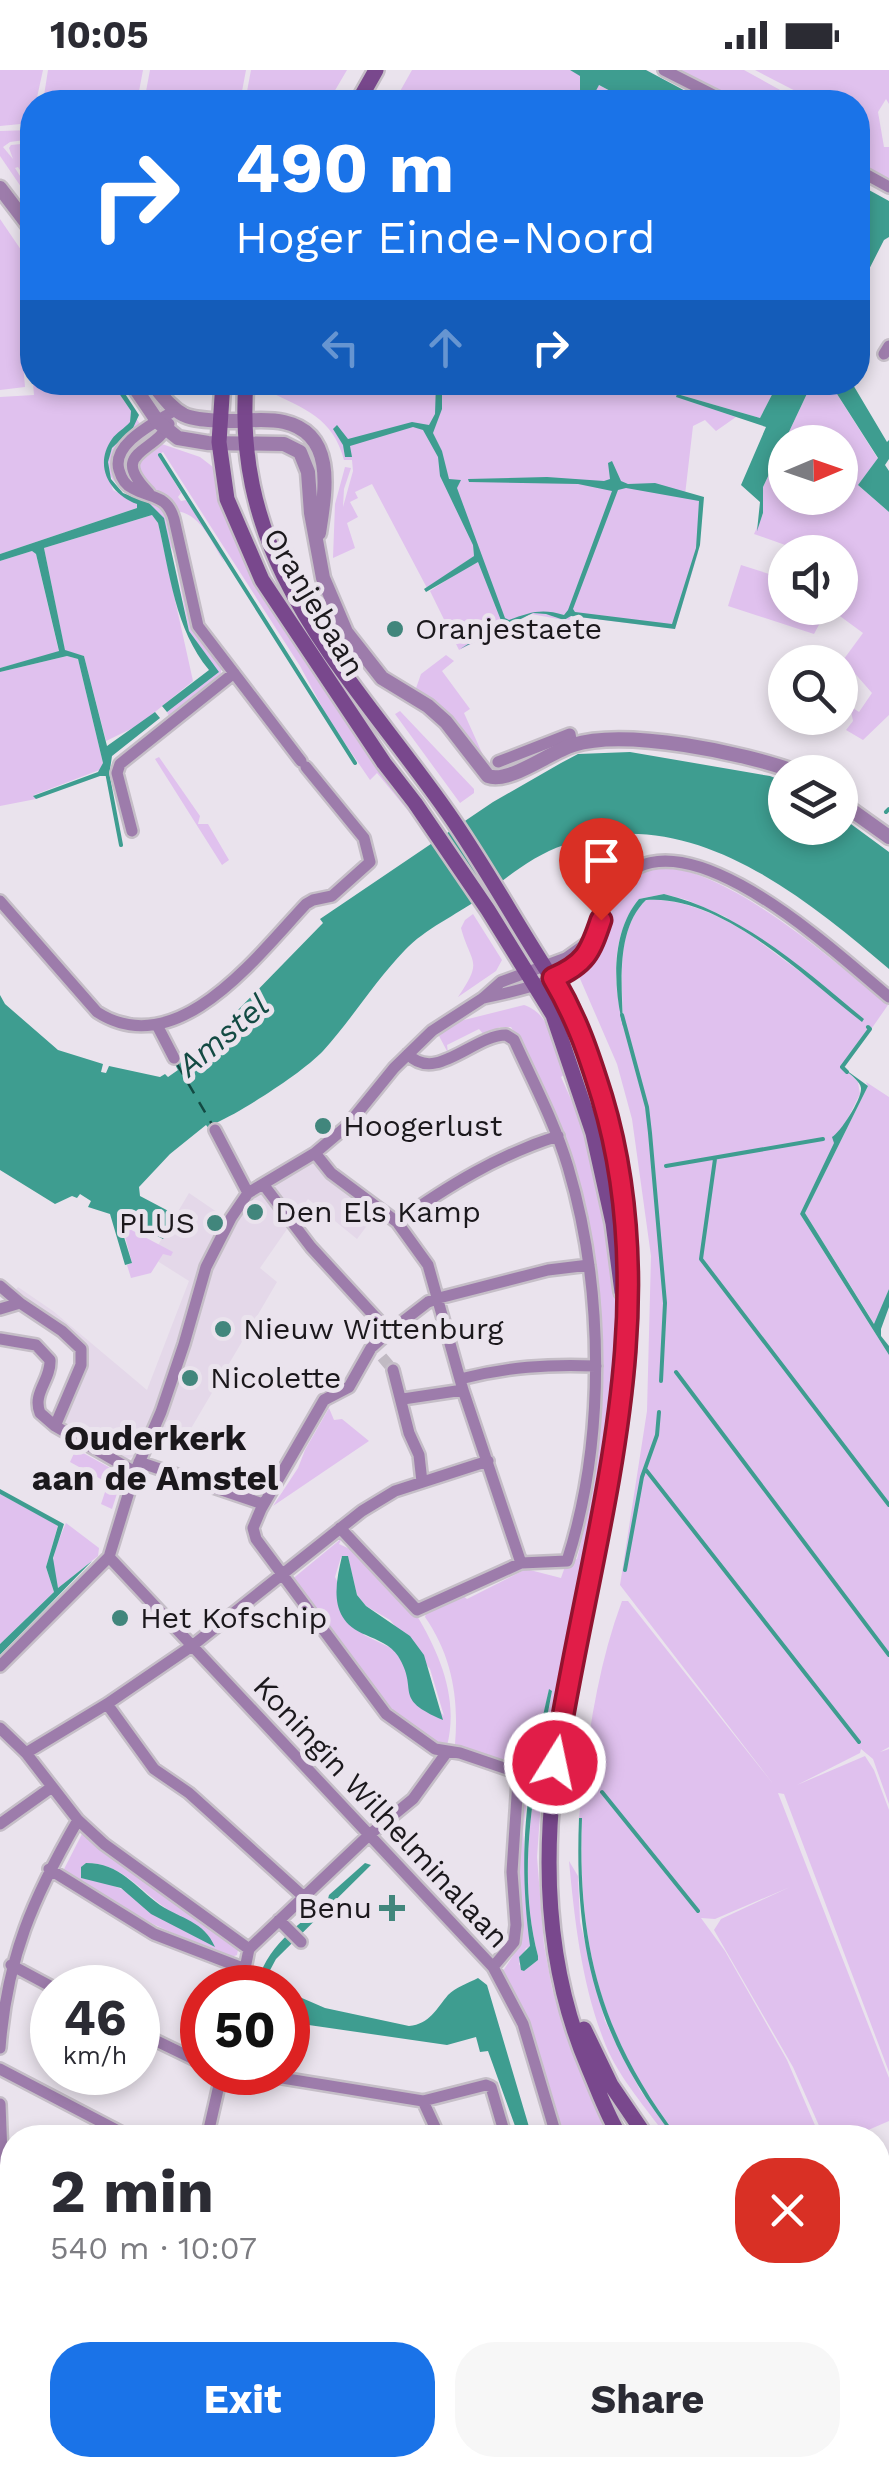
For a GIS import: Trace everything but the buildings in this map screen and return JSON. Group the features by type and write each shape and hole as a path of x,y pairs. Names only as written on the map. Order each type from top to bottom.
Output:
{"main road":[{"name":"Oranjebaan","path":"222,395 219,442 227,499 262,580 384,764 538,974"},
{"name":"Oranjebaan","path":"245,395 249,479 259,521 288,589 345,676 448,812 504,899 538,974"},
{"path":"538,974 582,1030 609,1121 628,1233 628,1329 614,1461 552,1782 548,1846 556,1969 571,2024 615,2125"},
{"path":"554,1928 589,2042 639,2125"}],"street":[{"path":"664,70 703,90"},
{"path":"0,188 20,214"},
{"path":"141,395 162,426 192,441 284,444 304,458 326,590 357,648 382,678 435,711 488,776 504,778 572,745 607,740 650,742 768,763"},
{"path":"163,395 176,410 196,419 280,421 307,433 320,450 325,472 317,545"},
{"path":"0,900 97,1012 132,1026 158,1027 179,1019 232,982 306,904 332,896 370,862 364,838 196,621 171,510 161,498 124,482 117,461 124,446 162,426 176,410"},
{"path":"132,831 117,773 120,764 234,674"},
{"path":"498,762 570,734 572,745"},
{"path":"858,815 889,837"},
{"path":"0,1666 109,1557 137,1467 174,1374 206,1266 248,1193 315,1153 347,1126 432,1030 501,982 572,970 584,960 604,904 627,873 654,861 683,863 755,892 802,924 889,997"},
{"path":"158,1027 174,1058"},
{"path":"340,1528 417,1610 521,1563 562,1562 569,1556 585,1478 596,1366 583,1224 558,1136 514,1040 506,1035 484,1040 435,1065 420,1064 408,1054"},
{"path":"215,1130 248,1193"},
{"path":"397,1222 435,1195 515,1150 558,1136"},
{"path":"315,1153 330,1173 397,1222 428,1264 462,1384 521,1563"},
{"path":"262,1184 312,1247 389,1332"},
{"path":"493,1967 514,1942 512,1858 518,1780 513,1771 460,1752 435,1749 386,1714 282,1576 254,1534 254,1522 324,1400 349,1386 371,1348 389,1332 439,1298 548,1270 588,1265"},
{"path":"0,1286 81,1349 81,1365 56,1426"},
{"path":"0,1309 20,1303"},
{"path":"0,1338 36,1345 46,1352 50,1368 37,1402 40,1414 56,1426 137,1467 264,1504"},
{"path":"371,1348 382,1358"},
{"path":"403,1399 462,1384 492,1370 539,1364 596,1366"},
{"path":"393,1370 409,1433 419,1455 422,1482"},
{"path":"26,1753 192,1646 340,1528 394,1491 488,1461"},
{"name":"Koningin Wilhelminalaan","path":"109,1557 493,1967 523,2024 552,2125"},
{"path":"107,1704 154,1769 188,1792 305,1898"},
{"path":"0,1728 26,1753 78,1820 104,1844 249,1949"},
{"path":"245,1965 249,1949 283,1924 369,1836 413,1800 447,1752"},
{"path":"0,1824 52,1787"},
{"path":"0,2048 12,1965 50,1869 78,1820"},
{"path":"50,1869 154,1934 234,1965"},
{"path":"283,1924 300,1942"},
{"path":"12,1965 30,1975"},
{"path":"0,2069 107,2125"},
{"path":"310,2082 424,2100 479,2086 491,2087 502,2125"},
{"path":"210,2125 217,2095"},
{"path":"424,2100 435,2125"}],"shaded area":[{"path":"0,70 43,70 39,90 20,90 20,124 0,126"},
{"path":"48,70 143,70 139,90 45,90"},
{"path":"150,70 246,70 242,90 146,90"},
{"path":"251,70 347,70 335,90 247,90"},
{"path":"412,70 570,70 608,90 401,90"},
{"path":"677,70 744,70 780,90 714,90"},
{"path":"755,70 889,70 889,104 886,99 878,112 884,147 889,147 889,183 870,173 870,90 794,90"},
{"path":"20,130 20,141 3,147 13,159 9,148 20,144 20,170 15,168 20,185 0,156 0,131"},
{"path":"0,219 20,248 20,388 0,390"},
{"path":"120,395 131,411 130,423 110,446 107,468 113,490 138,504 137,508 0,554 0,397"},
{"path":"276,395 677,395 736,417 716,431 705,420 693,426 685,495 701,497 698,553 675,629 571,616 569,621 531,614 459,650 430,591 480,558 473,545 474,556 427,588 372,484 355,492 358,498 350,502 358,517 347,523 355,548 333,558 335,504 345,467 351,468 343,507 353,471 352,460 344,460 333,434 305,410"},
{"path":"680,395 772,395 760,418"},
{"path":"806,395 838,395 857,425 792,425"},
{"path":"136,418 155,445 200,457 213,467 241,556 422,823 377,773 370,780 163,452 159,455 181,493 178,497 186,500 217,544 224,562 195,519 167,512 190,620 222,666 220,677 170,718 167,712 218,672 189,631 174,553 149,503 121,488 109,473 110,454"},
{"path":"858,427 878,459 858,485"},
{"path":"768,476 768,515 858,515 858,485 889,512 889,715 863,740 854,735 858,735 858,711 872,693 858,677 858,645 854,645 863,633 852,625 858,625 858,535 768,535 768,539 754,534 763,514 763,487"},
{"path":"152,515 158,523 193,681 139,725 106,741 84,656 65,651 44,548"},
{"path":"32,551 36,554 59,652 0,668 0,561"},
{"path":"741,565 768,574 768,619 728,606"},
{"path":"786,625 819,625 814,634"},
{"path":"446,655 454,661 442,671 470,709 464,713 487,764 447,712 415,691 421,674"},
{"path":"67,656 78,659 102,769 34,795 36,799 0,806 0,672"},
{"path":"400,711 474,793 460,803 395,714"},
{"path":"159,757 200,816 198,824 208,824 229,860 222,865 155,759"},
{"path":"660,866 719,884 750,900 810,942 888,1005 844,1068 858,1082 860,1094 800,1214 889,1355 889,1747 880,1752 889,1749 889,1804 873,1759 861,1749 797,1785 865,1756 889,1810 889,2072 784,1794 778,1793 889,2078 889,2121 880,2125 819,2125 793,2067 714,1930 721,1919 790,1887 715,1919 701,1918 725,1951 787,2060 815,2125 669,2125 651,2099 612,2025 590,1949 579,1818 599,1681 622,1601 628,1601 774,1785 620,1585 647,1411 651,1256 632,1119 617,1064 578,974 600,944 626,886","holes":["664,894 687,900 726,917 752,936 704,911 675,902 646,900 636,912 625,940 623,1019 616,973 619,941 639,899","752,936 789,962 864,1019"]},
{"path":"473,914 502,960 496,971 458,997 473,968 461,928"},
{"path":"524,1005 541,1016 555,1044 564,1075 561,1077 596,1155 614,1257 617,1371 603,1480 542,1787 537,1857 544,1945 552,1988 566,2034 608,2125 560,2125 531,2033 501,1974 516,1951 521,1930 518,1846 526,1773 455,1744 452,1678 442,1647 425,1617 427,1610 460,1593 467,1599 526,1569 561,1578 567,1561 577,1559 590,1498 602,1377 594,1258 563,1140 511,1027 500,1027 484,1035 479,1029 447,1045 448,1053 438,1034 452,1023","holes":["549,1690 552,1692 534,1791 528,1890 538,1960 524,1971 519,1964 530,1947 523,1831 530,1774"]},
{"path":"866,1082 889,1097 889,1289 875,1325 805,1213 868,1086"},
{"path":"304,1161 316,1161 372,1219 357,1239 308,1199 260,1268 277,1282 186,1437 124,1460 62,1420 85,1360 10,1298 18,1287 53,1311 147,1390 189,1281 151,1257 189,1193 233,1223 252,1194"},
{"path":"122,1225 173,1252 171,1256 163,1254 151,1273 131,1278 127,1265 132,1263"},
{"path":"329,1408 334,1420 342,1419 369,1441 273,1506 298,1468"},
{"path":"76,1449 123,1475 112,1509 101,1504 108,1483 70,1462"},
{"path":"0,1494 58,1525 46,1567 54,1592 0,1644"},
{"path":"66,1523 99,1548 98,1556 58,1588 53,1563"},
{"path":"342,1538 339,1544 352,1550 409,1612 416,1614 433,1645 449,1694 447,1746 436,1746 384,1705 290,1581","holes":["341,1557 348,1557 357,1595 366,1606 390,1620 430,1669 444,1716 393,1649 364,1635 335,1577"]},
{"path":"83,1832 238,1950 237,1955 229,1958 155,1925 62,1873","holes":["86,1863 99,1864 130,1879 167,1909 105,1882 81,1878 81,1867"]},
{"path":"569,1861 578,1876 580,1922 605,2021 640,2090 665,2125 658,2125 642,2104 606,2046 585,1978"}],"water":[{"path":"570,70 646,70 684,90 608,90 599,85 596,90 580,90 580,76"},
{"path":"870,191 889,201 889,237 870,267"},
{"path":"120,395 126,395 139,415 133,428 112,448 108,462 111,479 123,493 149,503 164,518 189,631 219,672 167,712 162,706 209,670 181,619 158,523 152,515 44,548 65,650 84,656 107,746 155,712 160,718 112,756 109,776 36,799 33,796 98,772 103,763 78,659 67,656 0,672 0,668 59,651 36,554 32,551 0,561 0,554 137,508 137,504 112,486 104,469 107,449 130,422 131,411"},
{"path":"436,395 442,395 442,409 433,433 449,479 461,480 457,488 509,620 536,612 564,615 568,610 612,491 578,484 468,479 547,477 604,481 610,479 608,463 612,461 621,481 628,484 655,483 704,497 700,545 675,629 571,616 564,620 533,613 460,649 502,623 478,562 426,592 424,589 474,556 473,545 440,476 438,457 423,430 413,427 350,446 352,457 345,457 333,429 337,425 348,439 412,422 429,425 435,414","holes":["626,488 699,501 696,548 672,624 573,609 618,490"]},
{"path":"680,395 760,418 772,395 806,395 792,425 768,425 768,476 757,531 760,502 741,485 766,427 676,397"},
{"path":"838,395 859,395 889,440 889,459 885,465 889,471 889,512 858,485 878,458"},
{"name":"Amstel","path":"630,752 768,776 768,845 858,845 858,829 889,852 889,969 780,885 740,862 698,845 655,835 610,835 564,845 530,861 422,935 394,962 314,1060 216,1123 219,1129 212,1132 206,1125 170,1154 139,1187 140,1196 176,1215 163,1239 123,1218 120,1224 132,1263 125,1265 110,1214 88,1207 91,1201 80,1194 55,1204 0,1170 0,995 5,1004 58,1050 103,1064 101,1072 106,1073 109,1066 168,1077 178,1070 172,1059 177,1056 188,1067 196,1053 323,923 320,919 493,802 578,754"},
{"path":"664,894 693,903 746,929 795,962 864,1019 862,1022 788,962 732,924 704,910 646,900 636,912 625,943 623,1026 616,977 623,927 639,899"},
{"path":"846,1070 868,1086 805,1213 874,1324 889,1289 889,1307 881,1336 889,1346 889,1355 800,1214 834,1143 832,1137 850,1115 860,1093 859,1083"},
{"path":"0,1489 64,1524 53,1558 58,1588 92,1561 0,1655 0,1644 54,1592 46,1567 58,1526 0,1494"},
{"path":"342,1556 348,1556 357,1595 366,1606 410,1636 424,1655 443,1720 412,1699 404,1668 395,1652 345,1621 336,1590"},
{"path":"549,1689 552,1691 534,1790 528,1856 531,1923 538,1960 524,1971 519,1957 530,1946 524,1878 526,1816"},
{"path":"582,1818 584,1907 599,1987 630,2062 670,2125 665,2125 647,2100 608,2025 586,1948 578,1864"},
{"path":"86,1863 108,1867 126,1877 160,1905 205,1931 215,1947 151,1914 121,1888 81,1878 81,1867"},
{"path":"365,1863 371,1865 273,1965 265,1965 275,1949"},
{"path":"478,1978 487,1985 528,2125 515,2125 488,2051 480,2052 476,2037 447,2045 310,2025 310,2002 325,2008 416,2025 432,2015 451,1992"}],"waterway":[{"path":"160,455 355,763"},
{"path":"107,772 121,845"},
{"path":"886,812 889,809"},
{"path":"622,1015 647,1107 650,1133 665,1303 661,1381"},
{"path":"847,1072 842,1067 868,1027"},
{"path":"666,1166 823,1139"},
{"path":"715,1159 701,1259 889,1505"},
{"path":"676,1372 889,1655"},
{"path":"625,1570 659,1412"},
{"path":"646,1470 859,1742"},
{"path":"602,1792 698,1911"}],"ferry route":[{"path":"177,1064 213,1126"}],"tunnel":[{"path":"382,1357 393,1370"}],"place":[{"name":"Oranjestaete","path":"395,629"},
{"name":"Hoogerlust","path":"323,1126"},
{"name":"Den Els Kamp","path":"255,1212"},
{"name":"PLUS","path":"215,1223"},
{"name":"Nieuw Wittenburg","path":"223,1329"},
{"name":"Nicolette","path":"190,1378"},
{"name":"Het Kofschip","path":"120,1618"},
{"name":"Benu","path":"392,1908"}],"district":[{"name":"Ouderkerk aan de Amstel","path":"155,1458"}],"route":[{"path":"555,1763 614,1461 626,1367 630,1280 618,1165 582,1030 553,978 572,970 589,954 601,920"}]}
